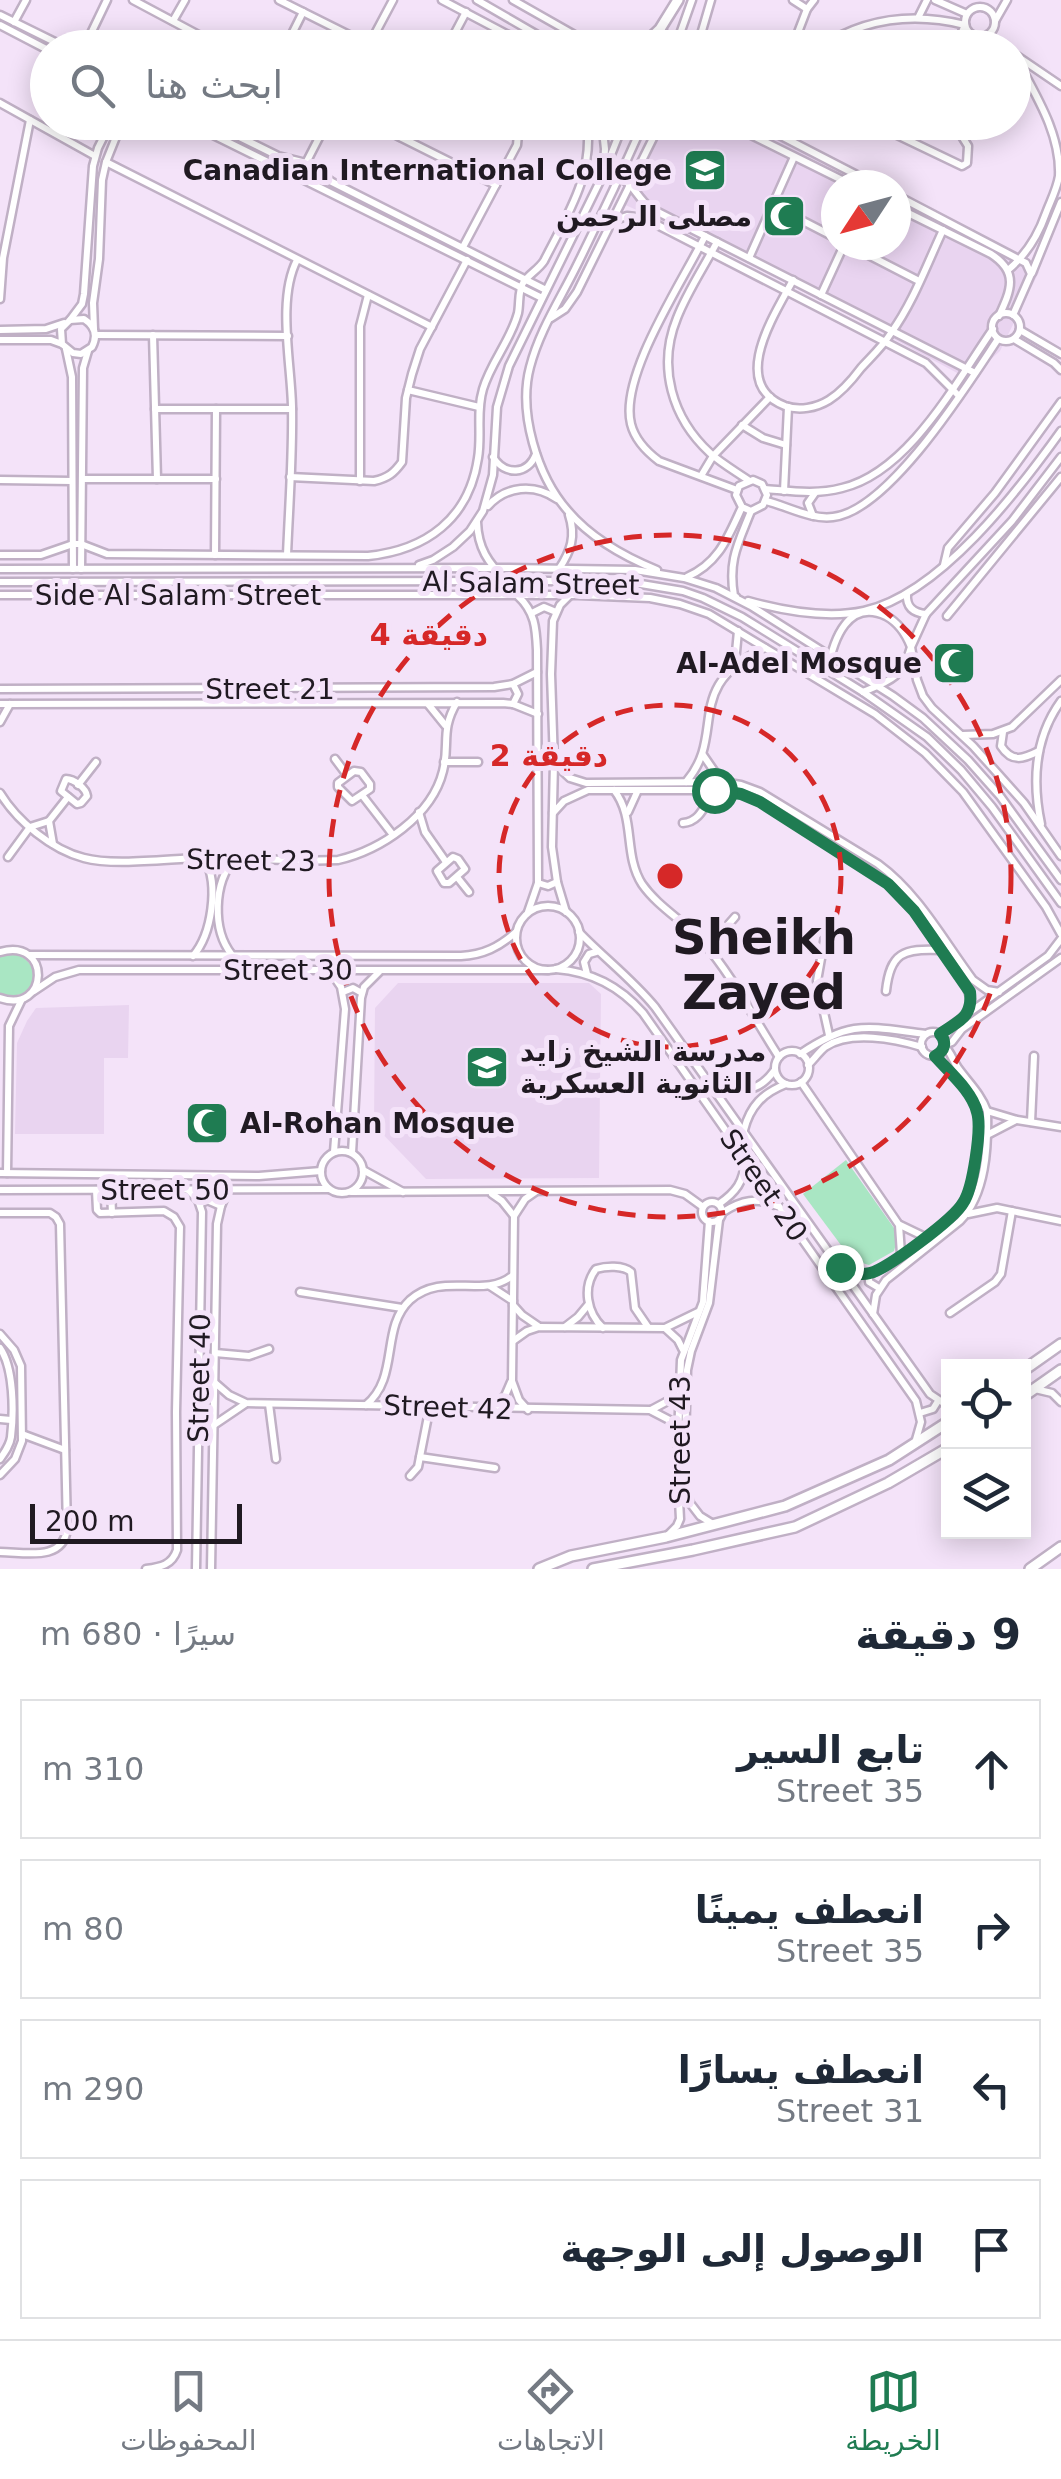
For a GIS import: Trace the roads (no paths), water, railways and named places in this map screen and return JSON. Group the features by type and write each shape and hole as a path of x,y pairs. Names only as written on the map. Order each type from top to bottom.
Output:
{"street":[{"path":"14,22 26,0"},
{"path":"93,30 107,0"},
{"path":"133,0 190,30"},
{"path":"173,21 184,0"},
{"path":"279,0 337,30"},
{"path":"377,30 393,0"},
{"path":"442,0 500,30"},
{"path":"477,0 529,30"},
{"path":"513,0 566,30"},
{"path":"660,29 678,0"},
{"path":"681,30 692,0"},
{"path":"702,30 711,0"},
{"path":"793,0 807,8"},
{"path":"799,30 814,0"},
{"path":"918,17 927,0"},
{"path":"935,0 967,14"},
{"path":"993,30 1007,0"},
{"path":"963,30 967,14 983,4 995,22"},
{"path":"294,30 302,12"},
{"path":"456,30 466,12"},
{"path":"0,15 30,30"},
{"path":"851,30 870,23 918,17 965,25 968,30"},
{"path":"0,26 30,41"},
{"path":"1031,65 1061,86"},
{"path":"1031,78 1040,71"},
{"path":"1008,270 1021,259 1045,216 1060,176 1060,159 1048,119 1031,88"},
{"path":"0,103 30,120 1,258 0,299"},
{"path":"66,140 95,156"},
{"path":"77,544 72,481 72,377 60,337 82,304 95,156 102,140"},
{"path":"77,570 82,368 95,332 93,294 102,180 115,140"},
{"path":"224,140 520,288 544,294"},
{"path":"244,140 284,158 306,162 332,182 476,254 544,294"},
{"path":"306,162 318,140"},
{"path":"406,140 496,185"},
{"path":"456,255 517,140"},
{"path":"0,555 41,555 77,544 108,554 368,556 391,554 433,535 451,519 473,481 480,439 480,406 488,376 514,324 520,288 539,270 580,190 588,166 590,140"},
{"path":"603,176 604,140"},
{"path":"483,511 492,475 502,386 617,140"},
{"path":"548,581 572,542 572,522 536,452 528,426 529,370 537,344 636,140"},
{"path":"550,318 565,308 577,292 651,140"},
{"path":"761,140 821,170"},
{"path":"792,140 848,170"},
{"path":"907,140 965,166 968,146 964,140"},
{"path":"748,258 794,157"},
{"path":"291,174 297,160"},
{"path":"106,162 432,327"},
{"path":"311,182 318,171"},
{"path":"619,176 631,183 650,208 975,373"},
{"path":"1013,315 1061,202"},
{"path":"911,203 1021,259 1031,274"},
{"path":"772,205 821,230"},
{"path":"765,489 859,489 897,457 951,390 999,316 1010,290 1008,270 998,258 911,214"},
{"path":"600,216 612,222 627,216 644,218 700,246 926,363 959,396"},
{"path":"1045,216 1054,220"},
{"path":"793,280 763,340 756,364 770,397 788,408 809,408 830,400 846,386 892,332 943,230"},
{"path":"705,236 643,356 630,412 635,435 659,462 737,490"},
{"path":"717,242 677,318 667,357 671,392 689,430 712,456 765,489 766,502 751,511 742,508 737,500 739,486 748,480"},
{"path":"565,250 581,257"},
{"path":"290,477 374,481 395,472 402,462 408,390 420,349 476,254"},
{"path":"287,556 292,409 286,294 298,260"},
{"path":"821,295 838,260"},
{"path":"876,260 919,281"},
{"path":"360,480 360,326 368,295"},
{"path":"999,316 1013,315"},
{"path":"992,328 998,338 1014,339 1020,330 1013,315"},
{"path":"0,330 46,329 84,319 95,332 288,336"},
{"path":"1020,330 1061,354"},
{"path":"154,335 157,479"},
{"path":"766,502 814,516 840,516 864,504 910,459 998,338"},
{"path":"0,340 46,339 73,353 88,351"},
{"path":"1014,339 1061,370"},
{"path":"643,356 658,350 667,357"},
{"path":"408,390 480,406"},
{"path":"701,476 712,456 770,397"},
{"path":"944,565 948,548 995,493 1061,402"},
{"path":"784,490 788,408"},
{"path":"155,409 292,409"},
{"path":"215,555 216,409"},
{"path":"742,425 786,446"},
{"path":"828,670 837,636 852,618 906,592 944,565 998,512 1061,430"},
{"path":"492,456 498,465 516,472 533,462 536,452"},
{"path":"863,692 901,671 926,614 994,542 1061,457"},
{"path":"946,616 1061,477"},
{"path":"82,479 216,479"},
{"path":"0,480 72,481"},
{"path":"859,489 864,504"},
{"path":"411,568 453,547 495,498 512,490 547,492 562,502"},
{"path":"814,516 808,503 816,492"},
{"path":"684,578 703,569 718,555 742,508"},
{"path":"568,511 616,550 673,575"},
{"path":"751,511 732,562 734,596 807,612 862,612 893,620 911,646 924,696 1000,775 1043,830 1061,855 1054,870"},
{"path":"477,521 480,546 508,581"},
{"name":"Al Salam Street","path":"0,570 494,568 635,570 684,578 734,596 908,707 951,743 1000,796 1061,880"},
{"name":"Al Salam Street","path":"0,582 619,582 662,586 703,598 783,642 908,722 961,770 1061,903"},
{"path":"906,592 908,606 926,614"},
{"name":"Side Al Salam Street","path":"0,595 571,595 666,600 695,608 726,622 875,714 943,770 984,818 1051,915 1061,937"},
{"path":"566,912 556,882 552,846 551,630 556,612 571,595"},
{"path":"517,596 527,604 536,626 538,672 538,883 528,912 518,924 517,948 526,962 540,970 552,970 575,955 579,932"},
{"path":"532,613 544,607 556,612"},
{"path":"726,622 732,612"},
{"path":"735,664 738,630"},
{"path":"776,653 783,642"},
{"path":"686,782 702,754 712,698 721,680 735,664 766,647"},
{"name":"Street 21","path":"0,689 494,687 513,684 538,672"},
{"path":"951,743 961,734 982,736 1004,730 1021,720 1061,680"},
{"path":"513,684 518,694 514,704"},
{"path":"322,702 323,688"},
{"path":"114,689 114,704"},
{"path":"427,702 446,726"},
{"name":"Street 21","path":"0,704 457,702 514,704 538,714"},
{"name":"Street 23","path":"0,793 30,827 69,854 86,859 338,860 356,856 393,835 430,800 444,762 446,726 457,702"},
{"path":"1043,830 1036,784 1039,751 1046,725 1061,702"},
{"path":"0,722 10,704"},
{"path":"1004,730 1001,746 1013,758 1021,760 1039,751"},
{"path":"702,754 722,782"},
{"path":"336,760 347,776"},
{"path":"78,785 96,762"},
{"path":"444,762 478,762"},
{"path":"554,763 563,774 586,783 722,782 760,792 887,871 910,892 973,980 999,992"},
{"path":"361,772 370,784 370,789 352,802 338,787 347,776 361,772"},
{"path":"66,779 72,779 87,793 83,802 77,804 68,797 60,791 66,779"},
{"path":"553,813 580,792 614,790 714,790 760,802 878,876 906,901 970,992 966,1015"},
{"path":"614,790 628,814"},
{"path":"638,790 628,814 630,852 641,882 715,958 779,1057"},
{"path":"698,790 704,808"},
{"path":"683,822 694,820 714,790"},
{"path":"362,796 393,835"},
{"path":"8,857 30,827 49,821 68,797"},
{"path":"419,812 424,832 446,862"},
{"path":"49,821 53,844"},
{"path":"405,825 424,832"},
{"path":"452,857 458,858 465,870 457,877 449,883 437,871 452,857"},
{"path":"192,956 200,948 209,926 211,874 204,858"},
{"path":"232,956 218,925 222,878 235,858"},
{"path":"457,877 468,892"},
{"path":"538,883 548,886 556,882"},
{"path":"528,912 543,906 566,912"},
{"name":"Street 20","path":"566,912 598,952 645,994 930,1394 941,1402"},
{"path":"715,958 720,933 735,917"},
{"name":"Street 30","path":"10,949 29,954 473,956 496,948 516,932"},
{"path":"697,936 720,933"},
{"path":"924,949 930,934"},
{"path":"825,936 817,981 830,1035"},
{"path":"940,1034 1052,952 1061,937"},
{"path":"0,942 10,949"},
{"path":"0,952 10,949"},
{"path":"886,992 894,960 924,949 942,950"},
{"path":"587,974 586,957 598,952"},
{"path":"29,954 38,969 34,990"},
{"path":"935,1056 962,1028 1061,958"},
{"name":"Street 30","path":"21,1000 55,977 79,970 552,970"},
{"path":"330,970 338,981 345,1009 334,1152"},
{"path":"352,1154 362,993 380,970"},
{"name":"Street 20","path":"552,970 587,974 634,1002 916,1400 920,1414"},
{"path":"807,979 817,981"},
{"path":"342,992 352,988 362,993"},
{"path":"0,998 21,1000"},
{"path":"3,1173 10,1026 21,1000"},
{"path":"709,1083 750,1090 764,1084 779,1057 787,1052 800,1054 842,1030 864,1027 940,1034"},
{"path":"840,1267 857,1274 880,1270 958,1211 968,1195 977,1111 935,1056 925,1053 922,1040 926,1034"},
{"path":"874,1315 879,1288 967,1214 980,1190 987,1111 956,1066 940,1034"},
{"path":"775,1070 786,1084 802,1082 808,1065 834,1042 890,1039 922,1047"},
{"path":"800,1054 808,1065"},
{"path":"1031,1122 1034,1056"},
{"path":"802,1082 899,1224 925,1237"},
{"path":"743,1131 749,1113 761,1098 786,1084"},
{"path":"987,1111 1061,1127"},
{"path":"986,1136 1016,1120"},
{"path":"351,1192 362,1180 360,1160 344,1151 334,1152 326,1158 321,1171 329,1189 338,1193 670,1190 685,1194 704,1207"},
{"path":"720,1212 710,1202 703,1215 709,1222 720,1212 735,1192 744,1173 745,1159"},
{"path":"363,1170 404,1193"},
{"name":"Street 50","path":"3,1173 258,1176 321,1171"},
{"path":"148,1174 148,1190"},
{"name":"Street 50","path":"0,1190 329,1189"},
{"path":"96,1190 100,1213 164,1211 180,1227 178,1550 166,1565 146,1569"},
{"path":"111,1190 112,1213"},
{"name":"Street 40","path":"212,1569 217,1224 228,1190"},
{"path":"980,1190 996,1208"},
{"path":"189,1191 200,1204 208,1200 221,1206"},
{"path":"528,1410 518,1400 512,1381 514,1216 525,1199 541,1191"},
{"path":"486,1192 502,1201 514,1216"},
{"path":"720,1212 738,1202 752,1200 780,1208"},
{"name":"Street 40","path":"196,1569 200,1204"},
{"path":"967,1214 996,1208 1061,1222"},
{"path":"950,1313 996,1282 1001,1274 1012,1211"},
{"path":"0,1212 50,1213 58,1220 67,1535 62,1545 48,1552 0,1552"},
{"name":"Street 43","path":"714,1524 690,1504 684,1481 687,1370 704,1305 720,1212"},
{"name":"Street 43","path":"666,1537 677,1526 681,1511 678,1395 684,1350 704,1305 709,1222"},
{"path":"899,1224 901,1254"},
{"path":"602,1328 592,1317 588,1304 592,1272 600,1268 627,1268 632,1274 635,1308 649,1328"},
{"path":"869,1274 870,1282 879,1288"},
{"path":"366,1405 384,1383 402,1308 435,1286 489,1286 514,1275"},
{"path":"489,1286 539,1327"},
{"path":"300,1292 402,1308"},
{"path":"565,1327 588,1304"},
{"path":"512,1342 539,1327 665,1328 704,1305"},
{"path":"620,1328 635,1308"},
{"path":"665,1328 684,1350"},
{"path":"0,1334 21,1366 22,1423 22,1441 15,1459 0,1474"},
{"path":"0,1458 11,1439 10,1368 0,1349 9,1343"},
{"path":"1031,1365 1061,1344"},
{"path":"215,1353 249,1356 269,1349"},
{"path":"1031,1391 1061,1370"},
{"path":"492,1407 505,1396 512,1381"},
{"path":"214,1382 228,1395 246,1403"},
{"path":"384,1383 388,1396 397,1405"},
{"path":"1034,1389 1046,1390 1061,1402"},
{"name":"Street 42","path":"650,1410 678,1395"},
{"path":"914,1445 920,1430 920,1414 929,1412 938,1401"},
{"path":"213,1426 246,1403"},
{"name":"Street 42","path":"246,1403 650,1410 677,1424"},
{"path":"269,1404 276,1459"},
{"path":"410,1476 418,1467 430,1406"},
{"path":"0,1419 22,1423"},
{"path":"594,1569 693,1550 793,1515 810,1496 863,1473 941,1427"},
{"path":"22,1434 65,1450"},
{"path":"539,1569 572,1556 714,1524 820,1515 888,1483 946,1449"},
{"path":"420,1457 496,1468"},
{"path":"810,1496 820,1515"},
{"path":"1030,1569 1061,1547"}],"place":[{"name":"Canadian International College","path":"705,170"},
{"name":"مصلى الرحمن","path":"784,216"},
{"name":"Al-Adel Mosque","path":"954,663"},
{"name":"مدرسة الشيخ زايد الثانوية العسكرية","path":"487,1067"},
{"name":"Al-Rohan Mosque","path":"207,1123"}],"district":[{"name":"Sheikh Zayed","path":"764,964"}]}
